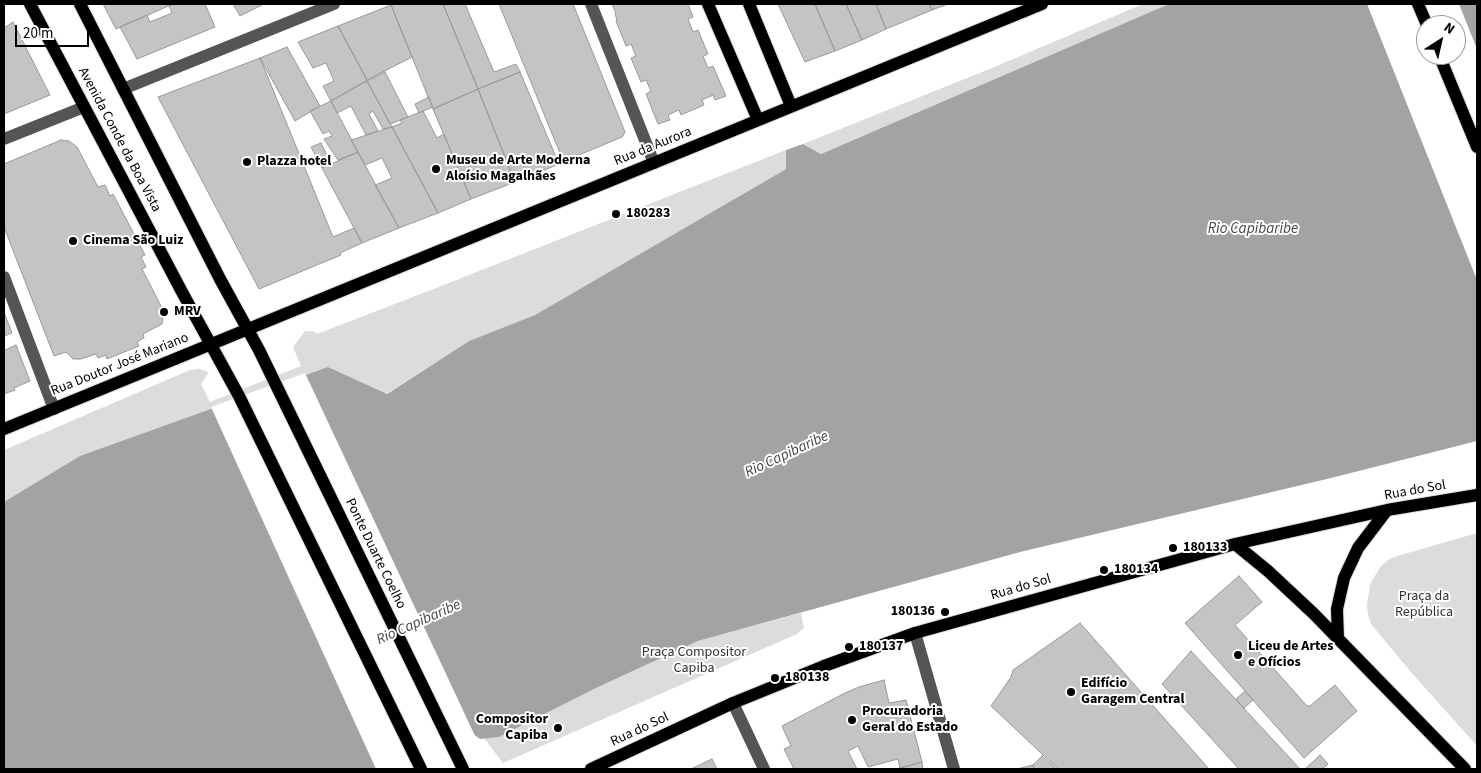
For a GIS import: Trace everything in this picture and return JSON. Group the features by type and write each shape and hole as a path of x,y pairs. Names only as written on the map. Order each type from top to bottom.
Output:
{"main road":[{"name":"Avenida Conde da Boa Vista","path":"30,4 239,396 421,769"},
{"name":"Avenida Conde da Boa Vista","path":"80,4 220,279 273,378"},
{"path":"708,4 758,120"},
{"path":"749,4 791,106"},
{"name":"Rua da Aurora","path":"248,329 1042,4"},
{"path":"1443,65 1477,147"},
{"name":"Rua Doutor José Mariano","path":"4,429 248,329"},
{"name":"Ponte Duarte Coelho","path":"273,378 463,769"},
{"name":"Rua do Sol","path":"591,769 733,703 824,666 915,633 1235,544 1387,510 1477,495"},
{"path":"1338,639 1336,609 1344,578 1358,548 1387,510"},
{"path":"1235,544 1268,571 1338,639 1465,769"}],"street":[{"path":"124,89 334,4"},
{"path":"591,4 654,163"},
{"path":"4,139 84,107"},
{"path":"4,277 54,409"},
{"path":"915,633 954,769"},
{"path":"733,703 764,769"}],"green space":[{"path":"1143,4 1169,4 821,154 803,144 992,68"},
{"path":"786,150 786,169 535,315 469,341 386,394 328,367 4,504 4,450 190,370 199,369 209,372 201,384 210,402 301,366 293,347 305,331 313,331 317,334"},
{"name":"Praça da República","path":"1477,533 1477,746 1371,624 1367,605 1370,585 1381,566 1388,560"},
{"name":"Praça Compositor Capiba","path":"801,613 804,628 797,634 503,763 484,738 499,737 592,690 698,641"}],"water":[{"name":"Rio Capibaribe","path":"1169,4 1477,4 1477,441 1020,552 698,641 596,688 499,737 480,739 473,734 424,769 4,769 4,502 80,456 328,367 387,394 469,341 535,315 786,169 786,150 803,144 821,154"}],"pier":[{"path":"1367,4 1459,4 1463,15 1416,15 1416,65 1466,65 1466,22 1477,49 1477,280"},
{"path":"305,373 476,738 473,737 428,769 376,769 211,407"}],"building":[{"path":"103,4 173,4 116,29"},
{"path":"173,4 205,4 215,27 137,59 120,27 147,15 150,22 172,13 169,6"},
{"path":"233,4 264,4 240,16"},
{"path":"443,4 478,89 433,109 391,5"},
{"path":"443,4 465,4 494,72 516,64 520,72 478,89"},
{"path":"499,4 573,4 625,132 622,137 567,160 562,158"},
{"path":"612,4 688,4 693,17 688,19 693,32 698,30 708,54 703,56 708,68 713,66 726,96 715,100 713,95 702,100 704,105 681,115 679,110 668,115 670,120 658,124 646,94 651,91 646,80 641,82 631,58 636,56 631,44 626,46 616,21 616,13"},
{"path":"778,4 815,4 835,51 805,62"},
{"path":"815,4 846,4 862,40 835,51"},
{"path":"846,4 876,4 886,29 862,40"},
{"path":"876,4 929,4 932,10 886,29"},
{"path":"929,4 948,4 932,10"},
{"path":"391,5 412,57 367,80 338,26"},
{"path":"13,22 50,95 4,114 4,28"},
{"path":"338,26 367,80 331,101 323,86 334,81 326,63 313,68 298,42"},
{"path":"287,47 320,106 295,121 260,58"},
{"name":"Plazza hotel","path":"260,58 333,237 354,228 362,243 340,253 341,255 259,289 158,97"},
{"path":"385,72 408,117 390,124 367,81"},
{"path":"520,72 559,164 515,182 478,89"},
{"path":"367,81 392,127 383,129 373,111 369,114 378,131 366,135 351,106 337,113 331,101"},
{"path":"478,89 515,182 471,199 433,109"},
{"path":"429,97 433,107 419,113 415,104"},
{"path":"331,101 358,152 338,160 324,139 332,136 329,131 323,134 310,111"},
{"name":"Museu de Arte Moderna Aloísio Magalhães","path":"423,111 437,138 444,134 471,199 438,213 392,127 402,123 400,120"},
{"path":"392,127 438,213 399,228 375,185 392,178 382,158 365,165 351,140"},
{"name":"Cinema São Luiz","path":"61,140 69,141 77,147 98,187 105,185 110,196 113,194 145,255 141,257 146,267 142,269 164,312 162,324 143,334 144,338 137,342 139,346 107,359 106,355 98,358 96,354 81,359 73,359 66,352 54,356 4,227 4,164"},
{"path":"321,143 331,163 322,168 311,147"},
{"path":"358,152 399,228 362,243 322,168"},
{"path":"4,312 12,333 4,336"},
{"path":"16,345 30,381 4,394 4,347 5,350"},
{"name":"Liceu de Artes e Ofícios","path":"1239,576 1262,602 1235,625 1307,706 1310,706 1335,685 1357,711 1304,758 1185,623"},
{"name":"Edifício Garagem Central","path":"1080,623 1209,769 1058,769 991,706 1011,677 1013,670"},
{"path":"1191,651 1300,769 1239,769 1162,684"},
{"name":"Procuradoria Geral do Estado","path":"884,680 889,703 906,700 922,762 900,768 898,759 868,767 858,746 848,751 857,769 794,769 784,749 791,746 782,726 845,693"},
{"path":"1245,691 1253,700 1244,708 1236,699"},
{"path":"1320,755 1328,764 1322,769 1305,769"},
{"path":"1042,756 1056,769 1034,769 1033,765"},
{"path":"712,759 717,769 691,769"},
{"path":"922,762 923,769 897,769"},
{"path":"1033,765 1034,769 1017,769"}],"place":[{"name":"Plazza hotel","path":"247,162"},
{"name":"Museu de Arte Moderna Aloísio Magalhães","path":"436,169"},
{"name":"180283","path":"616,214"},
{"name":"Cinema São Luiz","path":"73,241"},
{"name":"MRV","path":"164,312"},
{"name":"180133","path":"1173,548"},
{"name":"180134","path":"1104,570"},
{"name":"180136","path":"945,612"},
{"name":"180137","path":"849,647"},
{"name":"Liceu de Artes e Ofícios","path":"1238,655"},
{"name":"180138","path":"775,678"},
{"name":"Edifício Garagem Central","path":"1071,692"},
{"name":"Procuradoria Geral do Estado","path":"852,720"},
{"name":"Compositor Capiba","path":"558,728"}]}
